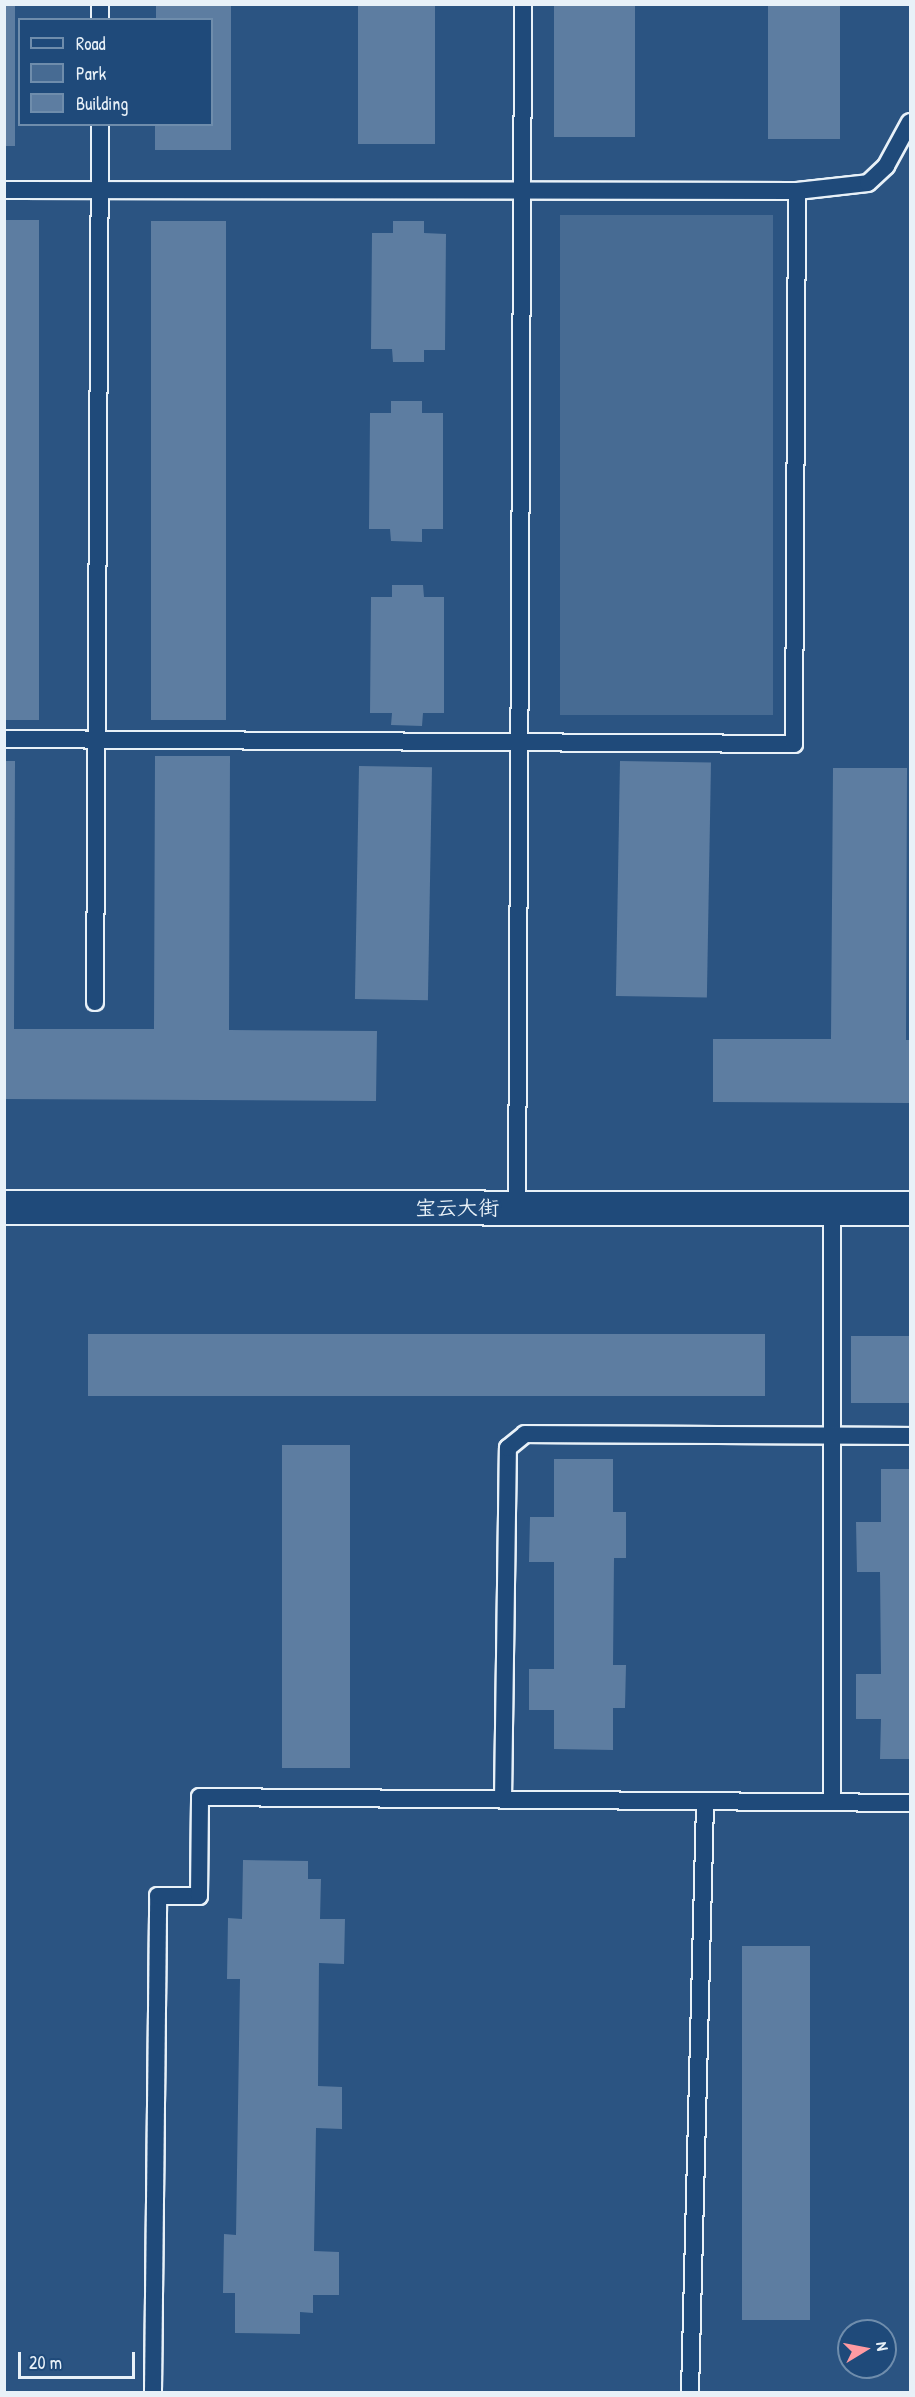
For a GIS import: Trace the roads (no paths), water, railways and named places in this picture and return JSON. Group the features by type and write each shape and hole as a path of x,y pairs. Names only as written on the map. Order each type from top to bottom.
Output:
{"street":[{"name":"宝云大街","path":"4,1207 910,1208"}],"lane":[{"path":"517,1208 523,4"},
{"path":"4,190 797,191 868,183 886,166 910,122"},
{"path":"95,1002 100,126"},
{"path":"4,739 794,744 797,191"},
{"path":"832,1208 832,1803"},
{"path":"503,1800 508,1448 525,1434 910,1436"},
{"path":"153,2392 158,1896 199,1896 200,1797 910,1803"},
{"path":"690,2392 705,1802"}]}
